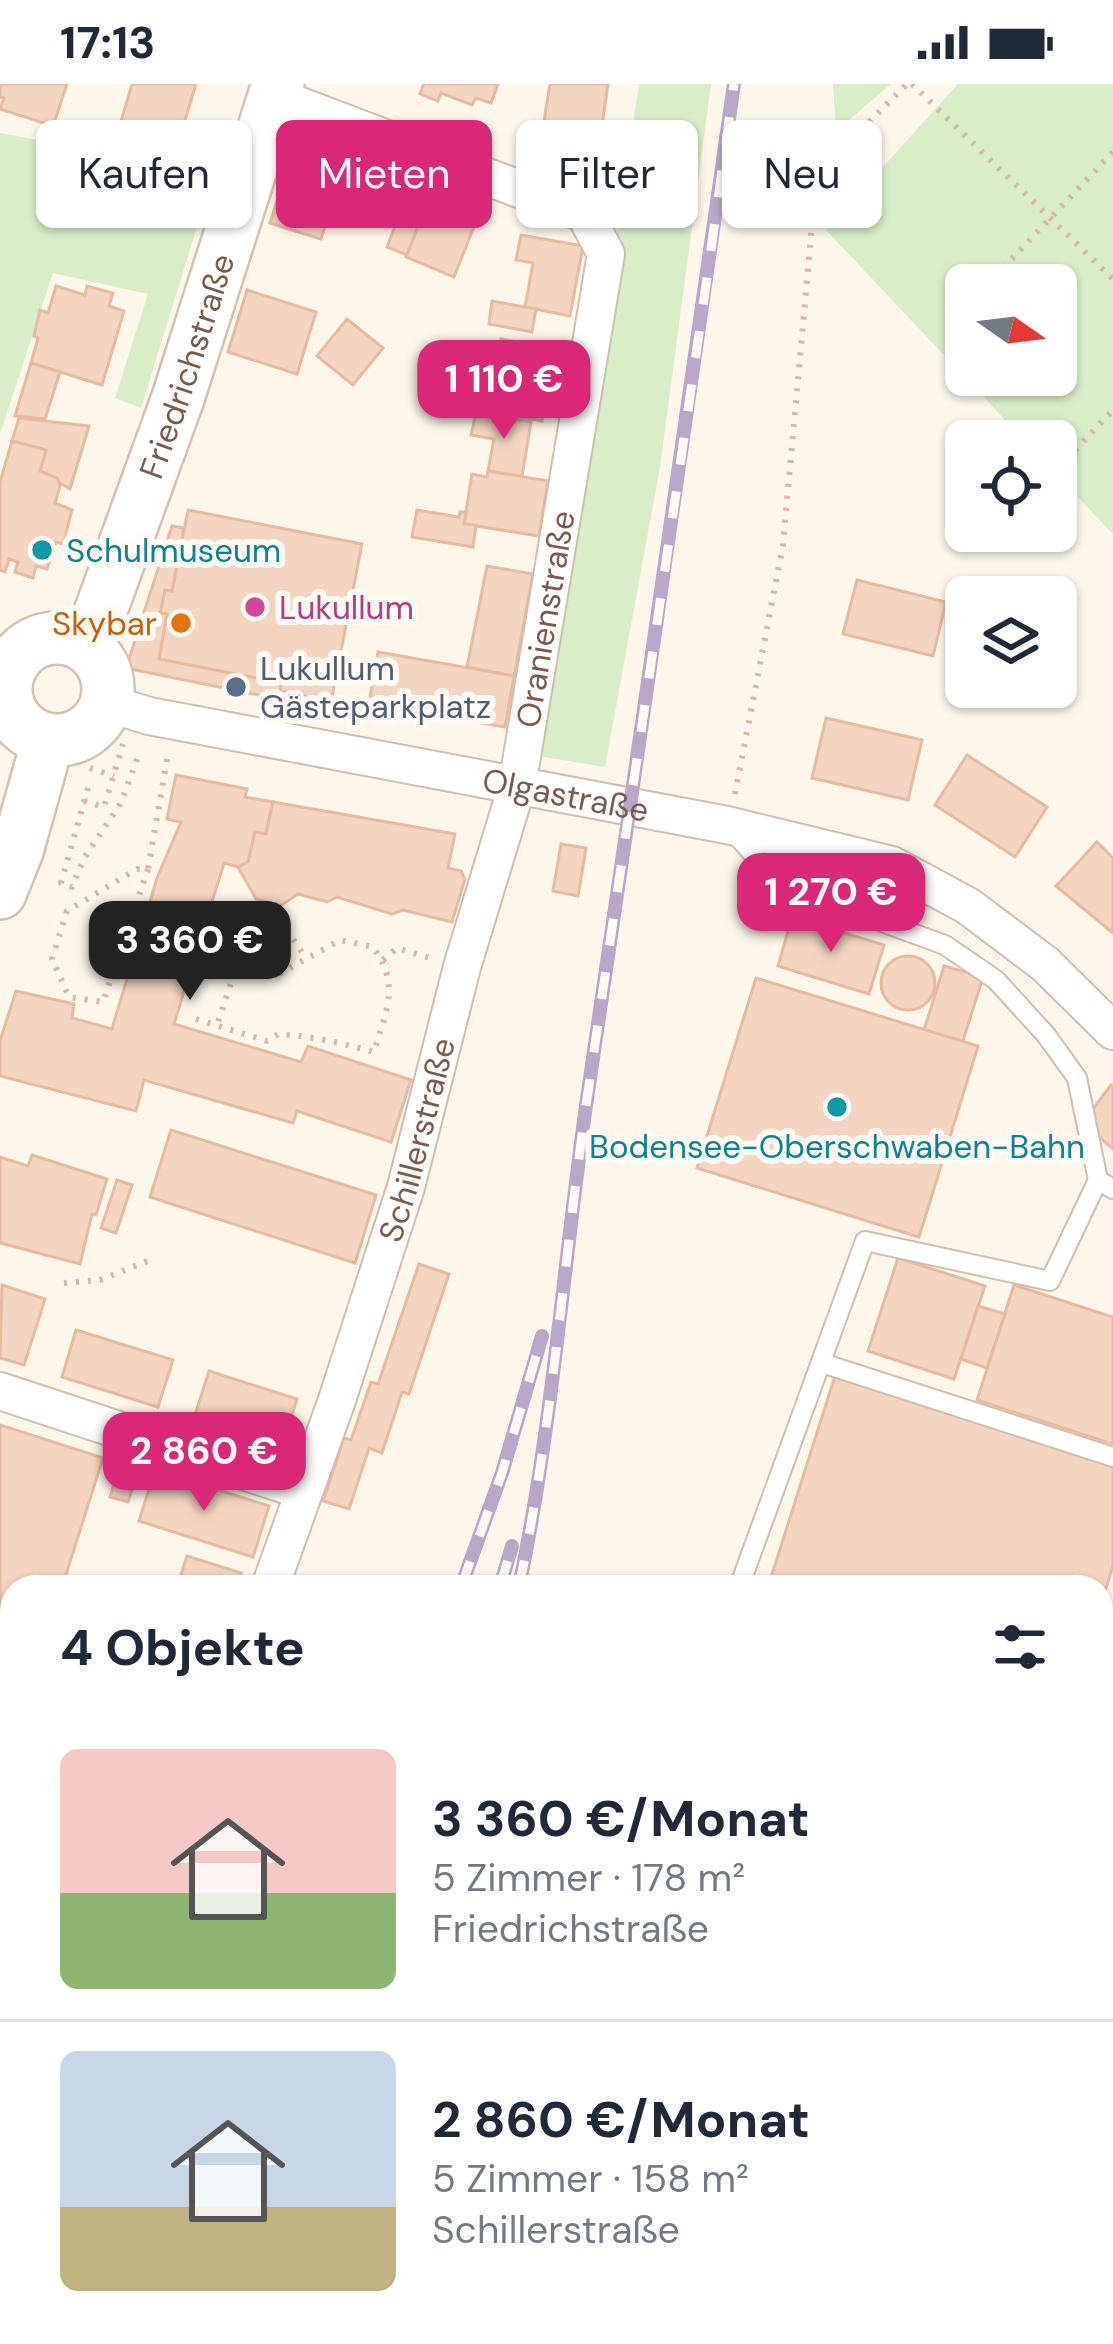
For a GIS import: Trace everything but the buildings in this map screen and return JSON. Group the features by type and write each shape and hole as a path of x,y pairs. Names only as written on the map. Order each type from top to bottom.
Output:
{"main road":[{"name":"Friedrichstraße","path":"88,646 282,95"},
{"path":"46,638 88,646 104,668 109,686 107,703 85,733 48,740 17,723 5,690 4,670 16,656 46,638"},
{"path":"1,888 17,851 48,740"}],"street":[{"name":"Oranienstraße","path":"282,95 585,214 606,254 517,786"},
{"name":"Olgastraße","path":"107,703 149,716 517,786 731,811 892,865 983,917 1045,964 1113,1031"},
{"name":"Schillerstraße","path":"274,1575 406,1187 462,967 517,786"},
{"path":"0,1391 304,1490"}],"lane":[{"path":"731,811 780,885 945,945 996,980 1077,1078 1106,1184 1050,1281 865,1241 743,1575"},
{"path":"822,1363 1113,1457"}],"path":[{"path":"731,811 783,544 812,225 836,155 909,84 1113,278"},
{"path":"1007,264 1113,152"},
{"path":"1077,448 1113,410"},
{"path":"88,788 61,883 72,887 84,858 122,803 142,748"},
{"path":"84,801 104,807 121,752"},
{"path":"148,869 137,869 68,911 52,959 69,998 104,1002 148,869 169,752"},
{"path":"91,768 114,776"},
{"path":"266,920 286,928 306,958"},
{"path":"196,1019 267,1041 278,1034 308,1040 320,1037 374,1052 392,987 374,947 340,940 281,973 239,959 217,1025"},
{"path":"383,960 397,948 432,959"},
{"path":"64,1283 100,1280 155,1258"}],"green space":[{"path":"639,84 711,84 698,182 698,120 634,120"},
{"path":"833,84 891,84 849,120 835,120"},
{"path":"958,84 1113,84 1113,534 1077,496 1077,420 1005,420 983,396 1077,396 1077,264 945,264 945,356 826,230 882,228 882,168"},
{"path":"0,133 36,140 36,228 197,228 141,408 115,398 148,294 53,273 0,434"},
{"path":"618,228 692,228 660,467 605,767 539,756"}],"railway":[{"path":"521,1575 541,1464 588,1092 734,84"},
{"path":"465,1575 502,1473 542,1336"},
{"path":"504,1575 512,1546"}],"place":[{"name":"Schulmuseum","path":"42,550"},
{"name":"Lukullum","path":"255,607"},
{"name":"Skybar","path":"181,623"},
{"name":"Lukullum Gästeparkplatz","path":"236,687"},
{"name":"Bodensee-Oberschwaben-Bahn","path":"837,1107"}]}
